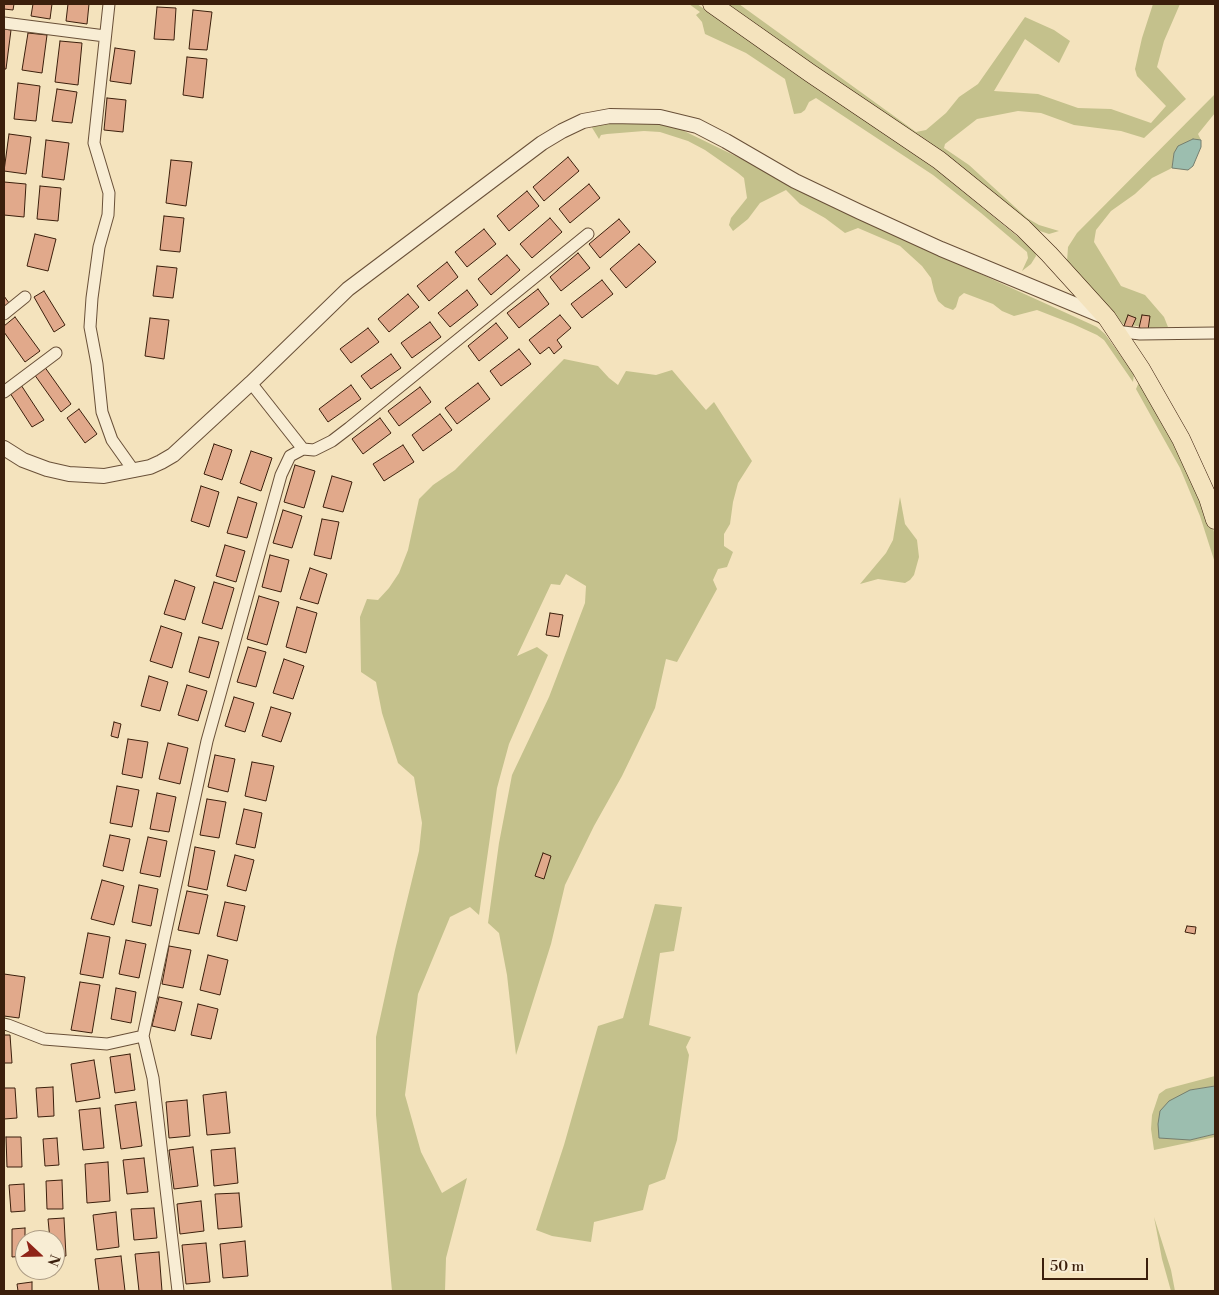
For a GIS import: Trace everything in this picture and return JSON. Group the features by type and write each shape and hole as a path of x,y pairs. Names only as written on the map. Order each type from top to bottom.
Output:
{"main road":[{"path":"712,4 939,160 1023,228 1049,254 1111,324 1141,369 1182,439 1212,498 1215,520"}],"street":[{"path":"109,4 94,143 105,174 109,200 108,215 99,247 90,327 97,364 102,412 112,440 134,471"},
{"path":"4,23 105,36"},
{"path":"4,448 23,460 47,469 69,474 104,476 150,467 172,455 251,384 348,289 549,139 583,121 610,116 660,116 697,126 794,181 1111,324 1140,334 1215,333"},
{"path":"178,1291 154,1078 143,1036 207,741 281,475 290,456 302,449 314,450 332,441 588,234"},
{"path":"4,314 25,297"},
{"path":"4,392 56,353"},
{"path":"251,384 302,449"},
{"path":"4,1024 44,1040 106,1044 143,1036"}],"shaded area":[{"path":"689,4 697,4 942,174 1035,251 1036,256 1031,264 1022,271 1028,258 1027,252 981,213 933,175 816,98 809,102 801,113 794,114 785,79 746,53 705,34 702,22 696,15 700,12"},
{"path":"723,4 739,4 916,132 926,130 946,113 959,97 978,84 1025,17 1054,30 1070,41 1059,63 1025,39 994,91 1038,94 1078,108 1111,109 1151,123 1166,106 1137,76 1135,69 1142,38 1153,4 1180,4 1164,41 1157,67 1186,99 1144,138 1121,131 1074,125 1041,113 1018,111 977,119 945,144 944,148 969,165 1027,218 1039,225 1059,231 1049,234 1025,222"},
{"path":"1215,94 1215,113 1198,134 1201,140 1193,139 1174,153 1172,168 1152,178 1135,194 1111,211 1096,230 1094,242 1121,286 1145,295 1164,317 1168,327 1151,328 1123,324 1073,274 1067,262 1068,247 1077,233"},
{"path":"605,122 662,123 680,129 754,165 794,189 1097,327 1105,334 1134,374 1133,382 1104,340 1073,324 1037,310 1014,316 1002,311 993,304 964,293 959,297 953,310 945,307 938,301 931,278 922,266 900,246 858,228 845,233 825,218 800,204 786,190 760,203 748,219 733,231 729,225 731,218 747,198 744,178 705,150 688,141 660,132 644,131 607,134 601,135 599,139 591,126"},
{"path":"1193,139 1201,140 1201,147 1193,166 1188,170 1172,168 1174,153 1178,146"},
{"path":"564,359 598,366 618,385 626,371 656,375 672,370 706,410 714,402 752,461 738,483 730,524 724,534 724,546 733,552 727,567 718,569 713,580 717,589 677,662 666,659 655,708 565,885 551,944 516,1055 507,975 499,933 488,923 499,843 512,775 549,697 585,603 586,586 566,574 560,585 551,584 517,656 537,647 548,655 509,744 497,788 479,915 470,907 450,917 418,994 405,1095 421,1152 442,1193 467,1178 446,1258 445,1291 392,1291 376,1115 376,1037 419,851 422,823 414,777 398,763 382,713 376,682 361,672 360,617 367,599 378,600 399,573 408,550 419,499 433,485 455,470"},
{"path":"1139,382 1167,426 1208,513 1215,535 1215,563 1200,516 1180,468 1136,389"},
{"path":"900,497 905,524 917,540 919,557 914,575 905,583 878,579 860,584 886,553 893,540"},
{"path":"655,904 682,907 674,951 660,953 649,1025 691,1037 686,1047 689,1055 677,1140 665,1179 649,1185 643,1210 594,1222 591,1242 552,1236 536,1230 564,1145 598,1026 623,1018"},
{"path":"1215,1076 1215,1086 1190,1090 1190,1140 1215,1134 1215,1137 1154,1150 1151,1129 1152,1115 1159,1094 1166,1089"},
{"path":"1215,1086 1215,1134 1190,1140 1159,1138 1158,1124 1160,1111 1169,1101 1190,1090"},
{"path":"1154,1217 1171,1270 1175,1291 1171,1291 1162,1259"}],"building":[{"path":"4,4 14,4 13,10 4,9"},
{"path":"33,4 52,4 50,19 31,16"},
{"path":"68,4 89,4 87,24 66,21"},
{"path":"157,7 176,8 174,40 154,39"},
{"path":"193,10 212,12 207,50 189,49"},
{"path":"4,29 11,30 6,69 4,69"},
{"path":"28,33 47,35 42,73 22,70"},
{"path":"60,41 82,43 78,85 55,82"},
{"path":"115,48 135,51 131,84 110,81"},
{"path":"187,57 207,59 203,98 183,95"},
{"path":"18,83 40,86 36,121 14,119"},
{"path":"57,89 77,92 72,123 52,121"},
{"path":"107,98 126,100 123,132 104,130"},
{"path":"9,134 31,137 26,174 4,171"},
{"path":"46,140 69,143 64,180 42,177"},
{"path":"568,157 579,171 544,201 533,187"},
{"path":"171,160 192,162 186,206 166,203"},
{"path":"4,182 26,184 24,217 4,215"},
{"path":"589,184 600,198 570,223 559,209"},
{"path":"40,186 61,188 58,221 37,219"},
{"path":"527,191 539,206 509,231 497,216"},
{"path":"164,216 184,218 180,252 160,250"},
{"path":"550,218 562,232 532,258 520,244"},
{"path":"619,219 630,232 600,258 589,244"},
{"path":"484,229 496,244 467,267 455,252"},
{"path":"35,234 56,239 48,271 27,266"},
{"path":"639,244 656,262 626,288 610,269"},
{"path":"578,253 590,268 561,291 550,277"},
{"path":"507,255 520,270 491,295 478,279"},
{"path":"447,262 458,277 429,301 417,286"},
{"path":"157,266 177,268 173,298 153,296"},
{"path":"602,280 613,294 582,318 571,304"},
{"path":"538,289 549,304 519,328 507,313"},
{"path":"467,290 478,305 450,327 438,313"},
{"path":"44,291 65,325 54,332 34,297"},
{"path":"408,294 419,307 389,332 378,319"},
{"path":"4,296 9,303 4,307"},
{"path":"560,315 571,328 557,340 562,347 554,354 549,347 540,354 529,340"},
{"path":"1128,315 1136,318 1131,329 1124,326"},
{"path":"1142,315 1150,316 1148,330 1139,328"},
{"path":"15,317 40,351 25,362 4,332 4,326"},
{"path":"150,318 169,320 164,359 145,356"},
{"path":"430,322 441,337 412,358 401,343"},
{"path":"496,323 508,338 479,361 468,346"},
{"path":"368,328 379,342 351,363 340,349"},
{"path":"519,349 531,364 501,386 490,371"},
{"path":"391,354 401,368 371,389 361,376"},
{"path":"44,366 71,404 61,412 34,374"},
{"path":"478,383 490,399 457,424 445,408"},
{"path":"21,385 44,420 32,427 10,393"},
{"path":"351,385 361,399 328,422 319,409"},
{"path":"420,387 431,402 399,426 388,411"},
{"path":"79,409 97,434 85,443 67,418"},
{"path":"440,414 452,430 423,451 412,435"},
{"path":"380,418 391,433 363,454 352,439"},
{"path":"214,444 232,450 222,480 204,474"},
{"path":"403,445 414,462 384,481 373,464"},
{"path":"251,451 272,458 261,491 240,483"},
{"path":"295,465 315,471 304,508 284,502"},
{"path":"332,476 352,482 343,512 323,507"},
{"path":"201,486 219,492 209,527 191,521"},
{"path":"238,497 257,503 247,538 227,533"},
{"path":"283,510 302,516 292,548 273,543"},
{"path":"322,519 339,522 331,559 314,555"},
{"path":"225,545 245,551 236,582 216,576"},
{"path":"270,555 289,560 281,592 262,587"},
{"path":"310,568 327,574 318,604 300,599"},
{"path":"175,580 195,587 185,620 164,614"},
{"path":"214,582 234,588 222,629 202,623"},
{"path":"259,596 279,602 267,645 247,639"},
{"path":"297,607 317,613 306,653 286,647"},
{"path":"550,613 563,615 559,637 546,635"},
{"path":"161,626 182,633 172,668 150,661"},
{"path":"199,637 219,642 209,678 189,672"},
{"path":"248,647 266,652 256,687 237,682"},
{"path":"284,659 304,666 293,699 273,693"},
{"path":"149,676 168,682 160,711 141,706"},
{"path":"187,685 207,691 198,721 178,715"},
{"path":"234,697 254,703 245,732 225,726"},
{"path":"271,707 291,713 281,742 262,736"},
{"path":"114,722 121,724 118,738 111,736"},
{"path":"128,739 148,742 142,778 122,774"},
{"path":"168,743 188,748 180,784 159,779"},
{"path":"215,755 235,759 228,792 208,787"},
{"path":"252,762 274,766 266,801 245,796"},
{"path":"117,786 139,790 132,827 110,823"},
{"path":"157,793 176,797 169,832 150,829"},
{"path":"207,799 226,802 219,838 200,835"},
{"path":"244,809 262,813 255,848 236,844"},
{"path":"110,835 130,839 123,871 103,866"},
{"path":"148,837 167,841 160,877 140,873"},
{"path":"195,847 215,851 207,890 188,886"},
{"path":"543,853 551,856 544,879 535,876"},
{"path":"235,855 254,860 246,891 227,886"},
{"path":"102,880 124,886 114,925 91,919"},
{"path":"139,885 158,889 151,926 132,922"},
{"path":"187,891 208,895 199,934 178,930"},
{"path":"225,902 245,906 237,941 217,936"},
{"path":"1187,926 1196,927 1195,934 1185,932"},
{"path":"88,933 110,937 103,978 80,974"},
{"path":"126,940 146,944 139,978 119,974"},
{"path":"169,946 191,950 183,988 162,984"},
{"path":"208,955 228,960 220,995 200,990"},
{"path":"4,974 25,977 19,1018 4,1016"},
{"path":"80,982 100,985 92,1033 71,1030"},
{"path":"116,988 136,992 131,1023 111,1019"},
{"path":"159,997 182,1002 175,1031 152,1026"},
{"path":"198,1004 218,1009 211,1039 191,1035"},
{"path":"4,1035 10,1035 12,1063 4,1063"},
{"path":"130,1054 135,1090 115,1093 110,1057"},
{"path":"94,1060 100,1098 76,1102 71,1064"},
{"path":"53,1087 54,1116 38,1117 36,1088"},
{"path":"4,1088 15,1088 17,1118 4,1119"},
{"path":"226,1092 230,1133 207,1135 203,1095"},
{"path":"187,1100 190,1136 169,1138 166,1102"},
{"path":"136,1102 142,1146 121,1149 115,1105"},
{"path":"100,1108 104,1148 83,1150 79,1110"},
{"path":"6,1137 21,1137 22,1167 7,1167"},
{"path":"57,1138 59,1165 45,1166 43,1139"},
{"path":"193,1147 198,1186 174,1189 169,1150"},
{"path":"235,1148 238,1183 214,1186 211,1150"},
{"path":"144,1158 148,1192 127,1194 123,1160"},
{"path":"108,1162 110,1201 87,1203 85,1164"},
{"path":"62,1180 63,1209 47,1209 46,1181"},
{"path":"24,1184 25,1211 11,1212 9,1185"},
{"path":"239,1193 242,1227 218,1229 215,1194"},
{"path":"201,1201 204,1231 180,1234 177,1204"},
{"path":"154,1208 157,1238 134,1240 131,1209"},
{"path":"116,1212 119,1247 97,1250 93,1215"},
{"path":"64,1218 65,1230 49,1230 48,1219"},
{"path":"25,1228 25,1230 15,1230 15,1257 12,1257 12,1229"},
{"path":"245,1241 248,1276 223,1278 220,1244"},
{"path":"206,1243 210,1282 186,1284 182,1245"},
{"path":"159,1252 162,1291 139,1291 135,1254"},
{"path":"121,1256 125,1291 99,1291 95,1259"},
{"path":"32,1282 32,1291 18,1291 17,1284"}]}
